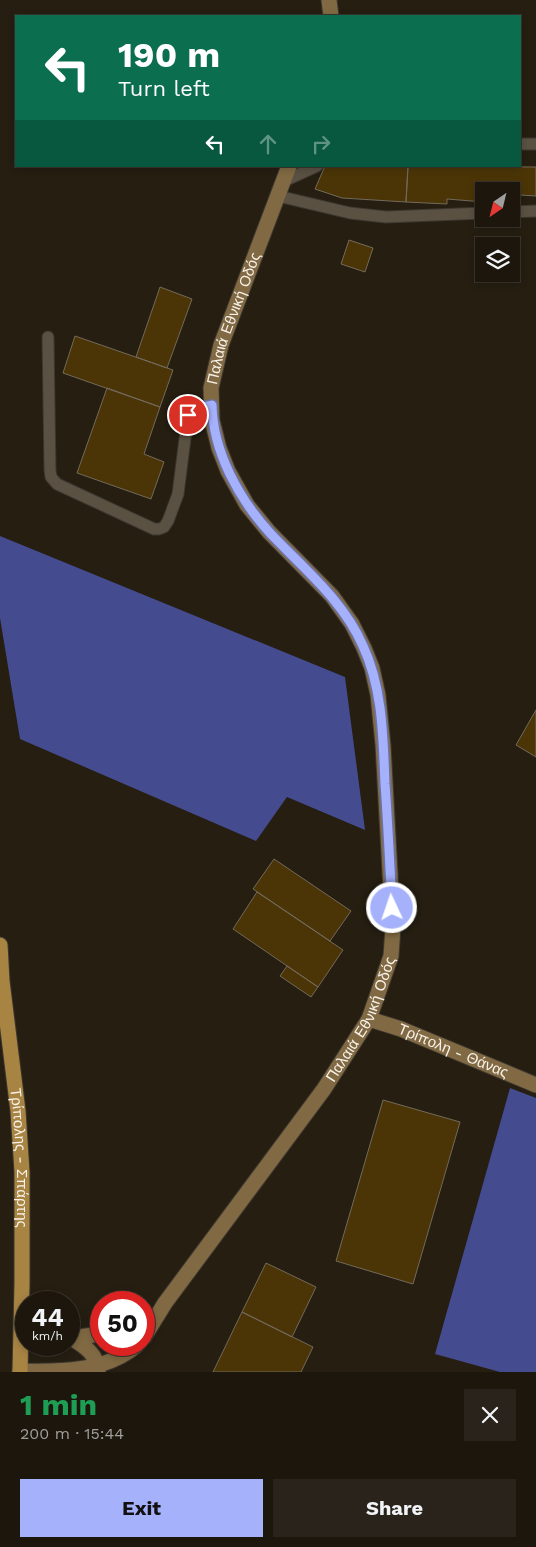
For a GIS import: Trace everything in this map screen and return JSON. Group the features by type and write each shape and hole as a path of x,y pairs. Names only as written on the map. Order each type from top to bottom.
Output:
{"main road":[{"path":"329,0 330,15"},
{"name":"Παλαιά Εθνική Οδός","path":"155,1319 165,1303 324,1089 370,1019 391,956 393,927 383,745 378,695 372,668 352,624 332,596 269,532 247,504 228,471 219,448 212,420 211,388 221,345 289,167"},
{"name":"Τρίπολης - Σπάρτης","path":"0,945 2,981 18,1111 22,1172 22,1291"},
{"name":"Τρίπολη - Θάνας","path":"370,1019 401,1028 536,1085"},
{"path":"155,1310 165,1303"},
{"path":"80,1343 93,1354 98,1369"},
{"name":"Τρίπολης - Σπάρτης","path":"20,1372 21,1356"},
{"path":"20,1372 98,1369 123,1356"}],"lane":[{"path":"521,144 536,144"},
{"path":"284,181 315,167"},
{"path":"278,196 350,213 386,216 475,213"},
{"path":"520,212 536,211"},
{"path":"48,337 51,478 57,484 154,529 159,530 164,527 178,494 188,415 190,411 212,405"}],"shaded area":[{"path":"0,536 345,677 365,830 287,797 256,841 20,739 0,618"},
{"path":"510,1088 536,1098 536,1372 500,1372 435,1354"}],"building":[{"path":"325,167 408,167 406,202 342,198 315,189"},
{"path":"408,167 536,167 536,196 520,195 520,182 475,182 475,201 447,199 447,204 406,202"},
{"path":"349,240 373,248 365,272 341,264"},
{"path":"160,287 192,299 167,368 136,357"},
{"path":"75,336 173,370 160,407 63,373"},
{"path":"107,388 160,407 144,454 164,462 151,499 77,473"},
{"path":"536,710 536,757 516,745"},
{"path":"274,859 351,911 330,941 253,889"},
{"path":"257,892 343,950 318,987 233,929"},
{"path":"287,966 318,987 311,997 280,976"},
{"path":"383,1100 460,1122 413,1284 336,1261"},
{"path":"266,1263 316,1287 292,1337 242,1312"},
{"path":"242,1312 313,1347 301,1372 213,1372"}],"route":[{"path":"188,415 190,411 212,405 212,420 219,448 228,471 247,504 269,532 332,596 352,624 364,648 372,668 378,695 383,745 392,908"}]}
